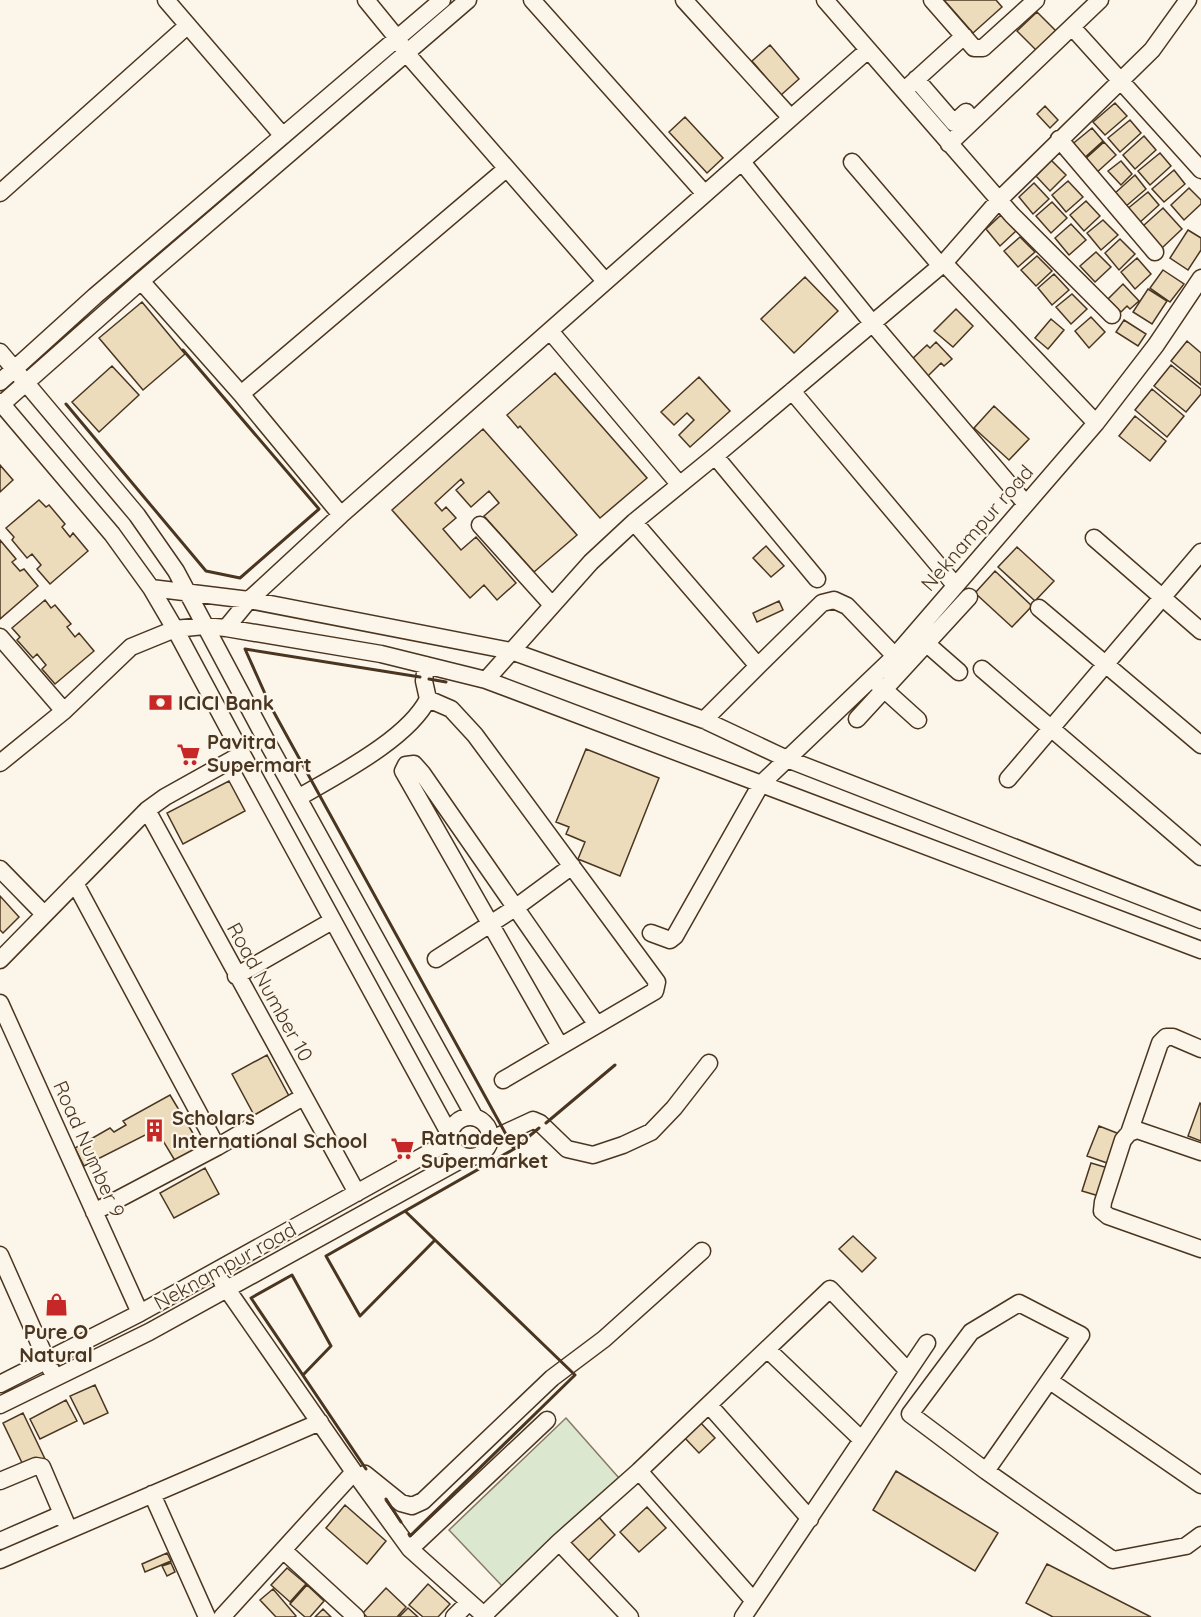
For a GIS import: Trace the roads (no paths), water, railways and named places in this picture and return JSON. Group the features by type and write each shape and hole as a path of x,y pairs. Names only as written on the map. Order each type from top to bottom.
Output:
{"street":[{"path":"166,0 283,136"},
{"path":"366,0 407,54 605,281"},
{"path":"0,382 95,296 442,0"},
{"path":"468,0 1,403 112,534 151,588 176,629 458,1154 466,1157 481,1154 490,1140 533,1120 540,1123 567,1149 592,1155 623,1145 651,1132 674,1108 709,1063"},
{"path":"532,0 705,194"},
{"path":"684,0 791,118"},
{"path":"826,0 868,50 954,123 966,112 973,121"},
{"path":"932,0 974,48 983,48 1036,0"},
{"path":"949,144 1100,0"},
{"path":"486,680 591,562 634,522 716,456 942,265 999,200 1152,50 1188,0"},
{"path":"0,193 187,26"},
{"path":"1072,27 1201,170"},
{"path":"910,85 964,36"},
{"path":"226,628 249,600 341,515 868,50"},
{"path":"910,85 949,144 999,200 1112,315"},
{"path":"1059,139 1155,252"},
{"path":"742,162 873,324 1026,504"},
{"path":"852,162 942,265 1096,423"},
{"path":"241,394 506,169"},
{"name":"Neknampur road","path":"651,933 670,940 675,936 761,784 787,759 878,684 896,656 920,639 955,585 1096,423 1156,345 1201,278"},
{"path":"141,281 241,394 341,515"},
{"path":"550,331 679,484"},
{"path":"0,352 137,515 170,562 474,1116"},
{"path":"792,391 955,585"},
{"path":"716,456 816,579"},
{"path":"634,522 758,666"},
{"path":"480,525 552,605"},
{"path":"1094,538 1201,631"},
{"path":"1008,780 1201,552"},
{"path":"151,588 249,600 512,651 704,720 787,759 1201,920"},
{"path":"858,718 878,684 920,639 969,597"},
{"path":"704,720 822,603 834,600 847,606 896,656"},
{"path":"1039,608 1201,745"},
{"path":"0,763 64,711 131,647 176,629 204,626 226,628 381,654 486,680 1201,950"},
{"path":"0,637 64,711"},
{"path":"920,639 959,672"},
{"path":"298,798 410,725 428,699 424,681 426,665"},
{"path":"982,669 1201,857"},
{"path":"878,684 918,720"},
{"path":"428,699 451,709 475,735 657,982 655,991 502,1080"},
{"path":"0,960 147,810 165,797 242,754"},
{"path":"560,1046 403,771 406,765 414,764 422,773 597,1025"},
{"name":"Road Number 10","path":"147,810 357,1193"},
{"path":"435,959 515,908 572,866"},
{"path":"0,869 44,914"},
{"path":"75,883 218,1147"},
{"path":"237,976 332,921"},
{"name":"Road Number 9","path":"0,1003 140,1313"},
{"path":"1201,1048 1173,1037 1166,1037 1160,1043 1129,1133 1123,1140 1102,1210 1108,1216 1201,1249"},
{"path":"94,1212 218,1147 303,1097"},
{"path":"450,1137 452,1125 458,1119 474,1116 487,1125 490,1140"},
{"path":"1129,1133 1137,1130 1201,1152"},
{"name":"Neknampur road","path":"0,1384 140,1313 357,1193 450,1137"},
{"name":"Neknampur road","path":"0,1405 149,1332 466,1157"},
{"path":"222,1617 356,1475 364,1474 401,1503 412,1506 423,1501 552,1378 604,1339 702,1251"},
{"path":"0,1255 55,1379"},
{"path":"214,1271 356,1475 411,1549 485,1616 559,1542 639,1471 830,1289 908,1371"},
{"path":"986,1471 1081,1335 1018,1303 971,1332 910,1414 986,1471 1113,1560 1186,1546 1201,1535"},
{"path":"743,1617 927,1343"},
{"path":"767,1349 862,1440"},
{"path":"1050,1381 1201,1485"},
{"path":"709,1405 810,1519"},
{"path":"411,1549 547,1420"},
{"path":"0,1560 320,1422"},
{"path":"0,1481 36,1466 42,1467 69,1530"},
{"path":"639,1471 753,1600"},
{"path":"152,1494 207,1617"},
{"path":"0,1541 62,1514"},
{"path":"559,1542 630,1617"},
{"path":"283,1550 356,1617"},
{"path":"454,1617 468,1603"}],"place":[{"name":"ICICI Bank","path":"160,703"},
{"name":"Pavitra Supermart","path":"189,754"},
{"name":"Scholars International School","path":"154,1130"},
{"name":"Ratnadeep Supermarket","path":"403,1149"},
{"name":"Pure O Natural","path":"56,1305"}]}
